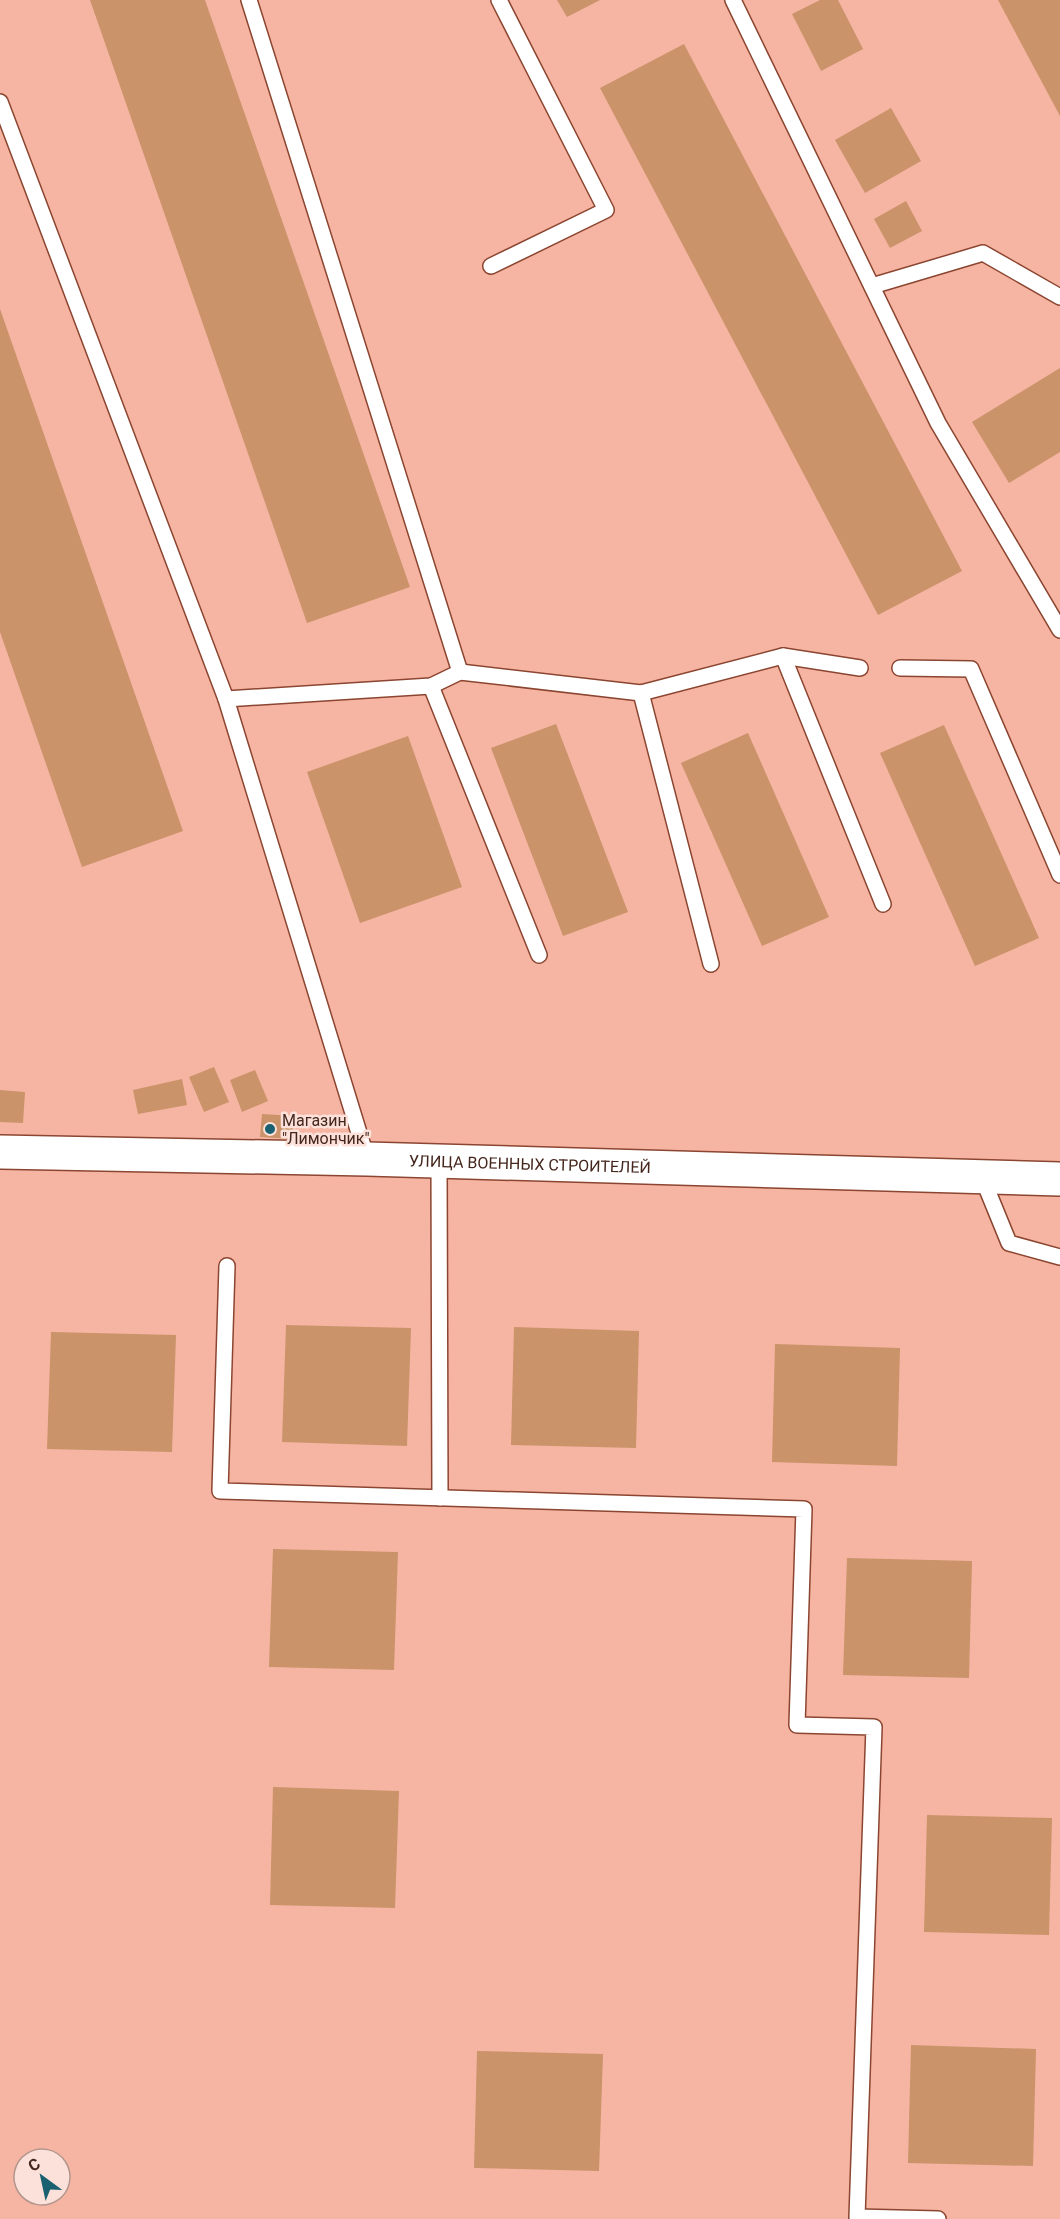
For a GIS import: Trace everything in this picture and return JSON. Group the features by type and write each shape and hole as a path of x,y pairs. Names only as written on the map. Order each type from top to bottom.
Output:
{"main road":[{"name":"УЛИЦА ВОЕННЫХ СТРОИТЕЛЕЙ","path":"0,1152 367,1159 1060,1179"}],"lane":[{"path":"249,0 460,672"},
{"path":"491,266 606,210 499,0"},
{"path":"732,0 938,423 1060,630"},
{"path":"0,102 226,699 367,1159"},
{"path":"872,286 983,253 1060,297"},
{"path":"226,699 431,686 460,672 641,693 783,656 860,668"},
{"path":"783,656 883,904"},
{"path":"900,668 971,669 1060,875"},
{"path":"431,686 539,955"},
{"path":"641,693 711,964"},
{"path":"439,1161 440,1498"},
{"path":"982,1177 1009,1243 1060,1257"},
{"path":"227,1266 220,1491 804,1509 797,1725 874,1727 857,2217 938,2219"}],"building":[{"path":"90,0 205,0 410,587 307,623"},
{"path":"557,0 600,0 567,17"},
{"path":"820,0 838,0 863,49 821,71 792,14"},
{"path":"998,0 1060,0 1060,116"},
{"path":"684,44 962,571 878,615 600,88"},
{"path":"891,108 921,161 865,193 835,140"},
{"path":"906,201 922,231 890,248 874,219"},
{"path":"0,309 183,831 82,867 0,632"},
{"path":"1060,368 1060,452 1009,483 972,422"},
{"path":"556,724 628,912 563,936 491,748"},
{"path":"944,725 1039,938 975,966 880,753"},
{"path":"748,733 829,917 762,946 681,763"},
{"path":"408,736 462,887 360,923 307,772"},
{"path":"214,1067 229,1102 204,1112 189,1077"},
{"path":"255,1070 268,1101 242,1112 230,1080"},
{"path":"182,1079 187,1105 138,1114 133,1090"},
{"path":"0,1090 25,1092 23,1123 0,1122"},
{"path":"262,1114 294,1116 293,1139 260,1137"},
{"path":"286,1325 411,1328 407,1446 282,1442"},
{"path":"514,1327 639,1331 636,1448 511,1445"},
{"path":"51,1332 176,1335 172,1452 47,1449"},
{"path":"775,1344 900,1348 897,1466 772,1462"},
{"path":"273,1549 398,1552 394,1670 269,1667"},
{"path":"847,1558 972,1561 969,1678 843,1675"},
{"path":"273,1787 399,1791 395,1908 270,1905"},
{"path":"927,1815 1052,1818 1049,1935 924,1932"},
{"path":"911,2045 1036,2049 1033,2166 908,2163"},
{"path":"477,2051 603,2054 599,2171 474,2168"}],"place":[{"name":"Магазин \"Лимончик\"","path":"270,1129"}]}
